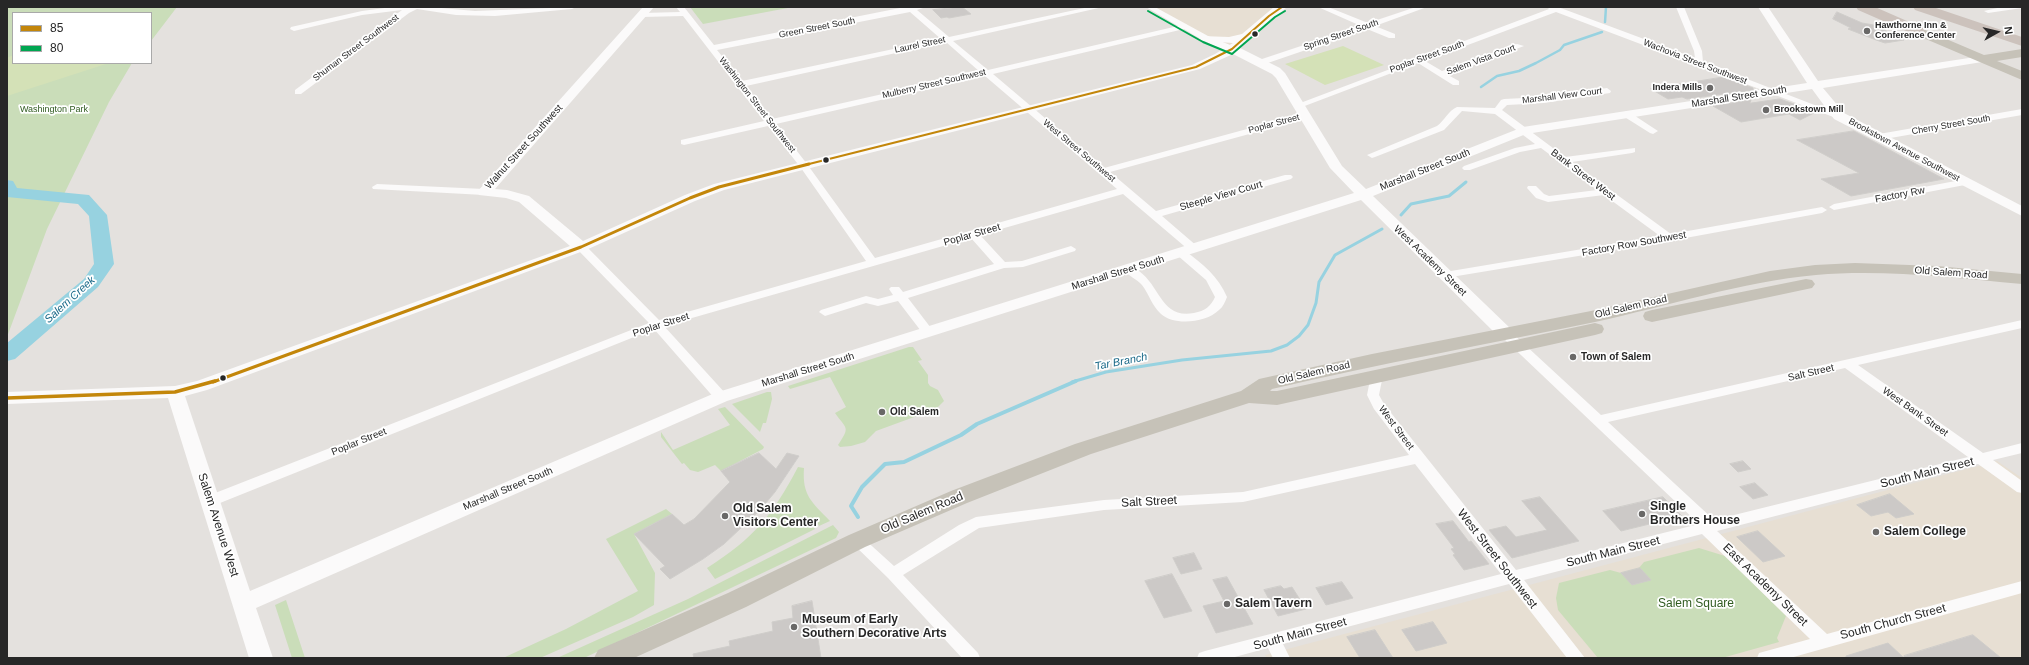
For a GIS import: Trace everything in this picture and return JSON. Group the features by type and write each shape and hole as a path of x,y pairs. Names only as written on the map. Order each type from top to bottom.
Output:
{"highway":[{"path":"1863,7 1918,31"},
{"path":"1920,7 2022,42"},
{"path":"1932,7 2022,38"},
{"path":"1951,7 2022,31"}],"main road":[{"path":"1918,31 2022,76"},
{"name":"Marshall Street South","path":"1982,59 2022,53"},
{"name":"Old Salem Road","path":"1248,396 1277,398 1377,375 1513,340 1596,316 1770,276 1815,270 1855,268 1908,270 2022,279"},
{"name":"Old Salem Road","path":"607,658 737,600 857,541 960,497 1083,449 1248,396 1266,384 1372,360 1513,340 1786,286 1837,279 1911,278 2022,292"}],"street":[{"path":"294,29 362,13 410,7"},
{"path":"417,7 439,12 462,14 572,7"},
{"name":"Shuman Street Southwest","path":"298,92 406,11 417,7"},
{"name":"Green Street South","path":"713,48 910,8 922,7"},
{"name":"Laurel Street","path":"741,84 1099,7"},
{"name":"West Academy Street","path":"1150,7 1205,38 1232,49 1281,76 1337,168 1445,276 1599,420 1709,528"},
{"path":"11,398 175,392 228,377 580,247 706,192 755,177 1030,110 1205,64 1232,49 1272,13 1282,7"},
{"path":"1322,7 1392,36"},
{"name":"Spring Street South","path":"1259,63 1423,7"},
{"path":"1680,7 1698,51 1699,63"},
{"name":"Brookstown Avenue Southwest","path":"1763,7 1815,85 1839,116 2022,212"},
{"path":"1857,7 1934,38"},
{"path":"1988,11 2019,7"},
{"name":"West Street Southwest","path":"910,8 1154,215 1213,278 1218,287 1221,298 1215,308 1207,314 1188,317 1174,317 1168,314 1157,302 1147,284 1129,269"},
{"name":"Wachovia Street Southwest","path":"1553,8 1839,116"},
{"name":"Poplar Street South","path":"1302,110 1418,60 1553,8"},
{"path":"646,11 683,11"},
{"name":"Walnut Street Southwest","path":"484,192 646,11"},
{"name":"Washington Street Southwest","path":"683,11 804,166 873,263"},
{"name":"Mulberry Street Southwest","path":"684,142 1185,27"},
{"path":"1205,38 1228,40 1245,37"},
{"name":"Salem Vista Court","path":"1442,74 1520,46"},
{"name":"Marshall Street South","path":"244,603 720,397 1363,195 1523,131 1982,59"},
{"path":"1418,60 1456,83"},
{"name":"Marshall View Court","path":"1497,111 1504,102 1544,100 1607,91"},
{"path":"1372,155 1434,130 1446,123 1452,113 1462,108 1479,111 1497,111"},
{"name":"Poplar Street","path":"1103,171 1302,110"},
{"name":"Bank Street West","path":"1497,111 1668,238"},
{"name":"Cherry Street South","path":"1879,137 2022,112"},
{"path":"1626,114 1653,131"},
{"path":"1467,168 1518,150 1543,145"},
{"path":"1563,160 1632,150"},
{"name":"Steeple View Court","path":"1154,215 1288,177"},
{"name":"Factory Rw","path":"1834,207 1966,182"},
{"path":"377,187 484,192"},
{"path":"1532,188 1540,196 1548,199 1605,192"},
{"name":"Poplar Street","path":"210,501 655,325 974,235 1125,190"},
{"name":"Walnut Street Southwest","path":"484,192 507,194 524,199 580,247 619,283 720,397"},
{"name":"Factory Row Southwest","path":"1445,276 1822,210"},
{"path":"974,235 996,260 1002,264"},
{"path":"825,312 866,299 878,303 898,292 1002,264 1023,264 1071,250"},
{"path":"898,292 928,332"},
{"name":"Salt Street","path":"1599,420 2022,324"},
{"name":"West Bank Street","path":"1848,364 2022,488"},
{"name":"West Street","path":"1377,375 1373,395 1379,406 1409,443 1418,458"},
{"name":"Salem Avenue West","path":"175,392 261,658"},
{"name":"South Main Street","path":"1205,658 1511,577 2022,448"},
{"name":"West Street Southwest","path":"1418,458 1511,577 1577,658"},
{"name":"Salt Street","path":"893,574 976,523 1104,505 1243,497 1418,458"},
{"name":"East Academy Street","path":"1709,528 1823,641"},
{"path":"857,541 893,574 972,658"},
{"name":"South Church Street","path":"1765,658 2022,586"},
{"path":"1272,641 1282,658"}],"shaded area":[{"path":"1152,7 1276,7 1232,49"},
{"name":"Salem College","path":"1997,461 2022,478 2022,658 1267,658 1265,655"}],"green space":[{"name":"Washington Park","path":"7,7 177,7 152,40 152,12 12,12 12,64 131,64 109,102 47,229 7,337"},
{"path":"690,7 793,7 703,24"},
{"path":"1343,46 1384,65 1325,85 1285,64"},
{"path":"12,56 12,64 106,64 7,96 7,58"},
{"path":"913,347 922,360 918,361 928,375 928,383 930,386 938,390 944,401 936,409 876,431 865,442 851,446 840,447 838,445 845,434 846,428 835,413 846,407 830,377 790,389 788,386"},
{"path":"771,392 772,399 766,423 763,423 760,432 732,404"},
{"path":"725,407 764,447 763,449 721,471 715,465 698,472 690,470 684,463 682,464 661,437 661,432 673,450 730,425 718,409"},
{"path":"798,467 804,468 805,485 810,498 830,521 819,526 818,524 814,527 815,529 715,579 707,568 750,536 760,525 770,513 789,484"},
{"path":"666,509 672,514 634,534 655,573 654,605 633,617 540,658 503,658 566,629 638,591 606,539"},
{"path":"833,525 839,532 836,538 584,658 557,658 688,599"},
{"name":"Salem Square","path":"1699,548 1725,556 1786,616 1777,638 1779,642 1722,658 1598,658 1558,610 1556,598 1559,583 1610,570 1621,573 1639,568 1644,562"},
{"path":"286,600 305,658 292,658 275,605"}],"building":[{"path":"962,7 971,14 941,18 933,10"},
{"name":"Hawthorne Inn & Conference Center","path":"1837,12 1862,23 1874,25 1904,40 1885,43 1848,29 1851,28 1833,19"},
{"name":"Indera Mills","path":"1724,77 1753,88 1753,90 1687,99 1682,97 1668,99 1651,89"},
{"name":"Brookstown Mill","path":"1780,99 1816,112 1800,120 1789,114 1741,122 1713,106 1751,100 1750,103"},
{"path":"1854,131 1944,179 1851,196 1821,179 1859,173 1797,140"},
{"name":"Old Salem Visitors Center","path":"759,453 776,469 787,453 799,456 775,492 760,510 724,544 670,579 660,569 665,566 634,534 672,514 684,525 694,519 730,482 721,471"},
{"path":"1743,461 1751,469 1738,472 1730,464"},
{"path":"1755,483 1768,495 1753,499 1740,487"},
{"path":"1890,494 1914,514 1896,518 1888,512 1871,516 1857,505"},
{"path":"1540,497 1579,541 1512,558 1489,530 1506,526 1516,537 1547,530 1522,501"},
{"name":"Single Brothers House","path":"1663,497 1682,516 1621,531 1603,511"},
{"path":"1453,521 1469,542 1471,541 1489,564 1464,570 1453,555 1455,554 1451,549 1454,548 1436,524"},
{"path":"1758,531 1785,556 1763,562 1737,537"},
{"path":"1194,553 1202,569 1181,574 1173,558"},
{"path":"1640,568 1651,580 1632,585 1621,573"},
{"path":"1172,574 1192,611 1164,618 1145,581"},
{"name":"Salem Tavern","path":"1227,577 1253,624 1216,633 1203,606 1224,601 1213,580"},
{"path":"1342,582 1353,598 1326,605 1316,588"},
{"path":"1281,586 1284,589 1292,587 1306,609 1278,616 1264,590"},
{"name":"Museum of Early Southern Decorative Arts","path":"812,601 821,658 694,658 693,654 730,646 729,641 773,631 772,622 793,618 792,606"},
{"path":"1433,622 1447,643 1416,651 1402,630"},
{"path":"1375,630 1393,658 1360,658 1347,637"},
{"path":"1973,635 2001,658 1904,658 1904,656"},
{"path":"1888,643 1904,658 1846,658 1846,656"}],"waterway":[{"name":"Tar Branch","path":"1605,22 1606,7"},
{"name":"Tar Branch","path":"1481,87 1497,76 1519,71 1536,63 1560,50 1564,45 1602,32"},
{"name":"Tar Branch","path":"1401,215 1411,204 1449,196 1466,182"},
{"name":"Salem Creek","path":"7,185 11,193 83,199 98,215 104,264 91,283 7,354"},
{"name":"Tar Branch","path":"1072,382 1106,372 1182,360 1271,351 1287,345 1299,336 1308,325 1316,303 1319,282 1335,255 1382,229"},
{"name":"Tar Branch","path":"858,517 851,506 862,487 885,464 904,462 961,435 977,424 1076,381"}],"transit line":[{"name":"85","path":"7,398 175,392 201,386 581,247 690,198 719,187 1196,67 1232,49 1269,16 1282,7"},
{"name":"80","path":"1148,11 1203,42 1232,54 1275,17 1285,11"}],"place":[{"name":"Hawthorne Inn & Conference Center","path":"1867,31"},
{"name":"Indera Mills","path":"1710,88"},
{"name":"Brookstown Mill","path":"1766,110"},
{"name":"Town of Salem","path":"1573,357"},
{"name":"Old Salem","path":"882,412"},
{"name":"Single Brothers House","path":"1642,514"},
{"name":"Old Salem Visitors Center","path":"725,516"},
{"name":"Salem College","path":"1876,532"},
{"name":"Salem Tavern","path":"1227,604"},
{"name":"Museum of Early Southern Decorative Arts","path":"794,627"}]}
